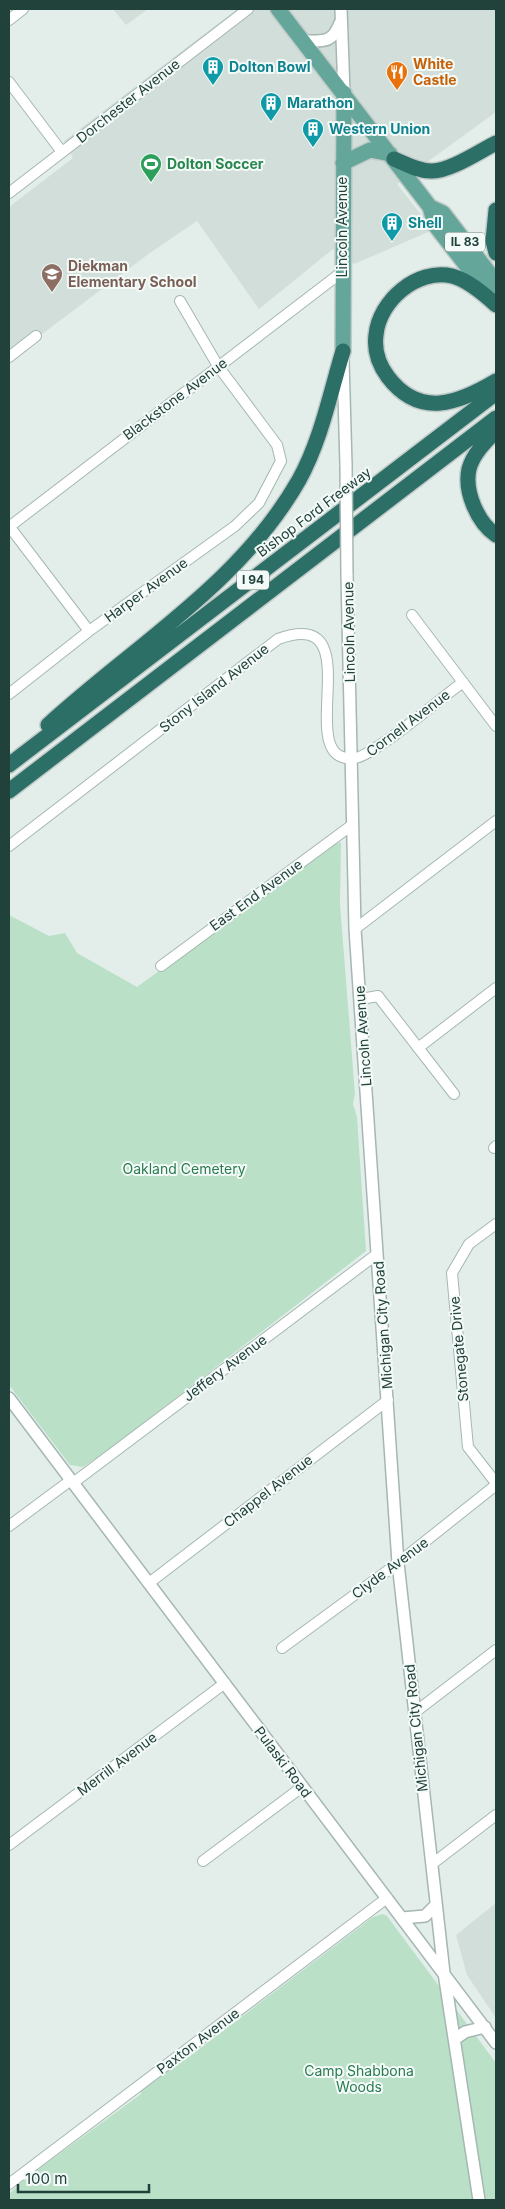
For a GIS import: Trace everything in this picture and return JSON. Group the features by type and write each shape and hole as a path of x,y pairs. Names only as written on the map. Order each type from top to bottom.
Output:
{"highway":[{"path":"392,157 417,169 434,172 496,143"},
{"path":"496,210 493,241 496,253"},
{"path":"496,304 472,286 452,276 436,276 416,280 389,300 376,334 376,352 384,371 393,383 408,397 437,404 455,402 471,396 496,381"},
{"path":"9,761 64,710 188,609 224,576 266,526 298,480 313,448 320,432 343,351"},
{"name":"Bishop Ford Freeway","path":"9,765 496,393"},
{"name":"I 94","path":"9,791 496,418"},
{"path":"496,431 476,454 469,471 474,509 488,530 496,535"}],"main road":[{"name":"IL 83","path":"278,9 430,207 443,213 496,282"},
{"name":"Lincoln Avenue","path":"343,351 344,93"},
{"path":"343,163 370,150 392,157"},
{"path":"430,207 435,225 496,304"}],"street":[{"path":"9,20 23,9"},
{"name":"Dorchester Avenue","path":"9,193 248,9"},
{"path":"303,41 330,39 336,34 341,14"},
{"name":"Lincoln Avenue","path":"341,14 344,93"},
{"path":"9,82 62,152"},
{"name":"Blackstone Avenue","path":"9,526 342,272"},
{"name":"Harper Avenue","path":"9,694 89,631 235,526 259,503 281,461 277,445 218,366 180,301"},
{"path":"9,357 36,336"},
{"name":"Lincoln Avenue","path":"343,351 355,929 377,1254"},
{"path":"9,526 89,631"},
{"path":"412,615 496,726"},
{"name":"Stony Island Avenue","path":"9,846 278,639 291,634 311,636 323,645 328,661 327,739 333,753 342,758 352,759"},
{"name":"Cornell Avenue","path":"352,759 364,757 463,682"},
{"path":"355,929 496,821"},
{"name":"East End Avenue","path":"161,966 352,825"},
{"path":"418,1048 496,988"},
{"path":"361,999 378,996 454,1094"},
{"name":"Stonegate Drive","path":"496,1224 469,1244 452,1273 468,1447 496,1484"},
{"name":"Michigan City Road","path":"377,1254 398,1563 414,1712 444,1973 479,2200"},
{"name":"Jeffery Avenue","path":"72,1481 377,1254"},
{"name":"Pulaski Road","path":"9,1398 496,2043"},
{"name":"Chappel Avenue","path":"149,1583 388,1400"},
{"path":"9,1526 72,1481"},
{"name":"Clyde Avenue","path":"282,1648 398,1563 496,1484"},
{"path":"414,1712 496,1650"},
{"name":"Merrill Avenue","path":"9,1845 224,1683"},
{"path":"203,1861 302,1787"},
{"path":"432,1864 496,1815"},
{"name":"Paxton Avenue","path":"9,2184 387,1898"},
{"path":"402,1918 425,1916 436,1905"},
{"path":"455,2040 465,2032 485,2028"}],"shaded area":[{"path":"113,9 148,9 126,25"},
{"path":"237,9 496,9 496,112 397,184 433,230 354,264 333,249 259,309 197,221 147,255 9,359 9,207 73,158 64,141"},
{"path":"496,1903 496,2018 467,1975 456,1935"}],"green space":[{"name":"Oakland Cemetery","path":"341,842 340,904 355,1094 353,1104 357,1117 366,1251 114,1446 83,1467 70,1465 9,1385 9,915 49,936 65,933 77,953 137,987 330,846"},
{"name":"Camp Shabbona Woods","path":"383,1914 387,1916 496,2063 496,2200 9,2200 9,2194 25,2179 141,2094 141,2089 182,2058 186,2059 373,1917"}],"place":[{"name":"Dolton Bowl","path":"213,86"},
{"name":"White Castle","path":"397,91"},
{"name":"Marathon","path":"271,122"},
{"name":"Western Union","path":"313,148"},
{"name":"Dolton Soccer","path":"151,183"},
{"name":"Shell","path":"392,242"},
{"name":"Diekman Elementary School","path":"52,293"}]}
